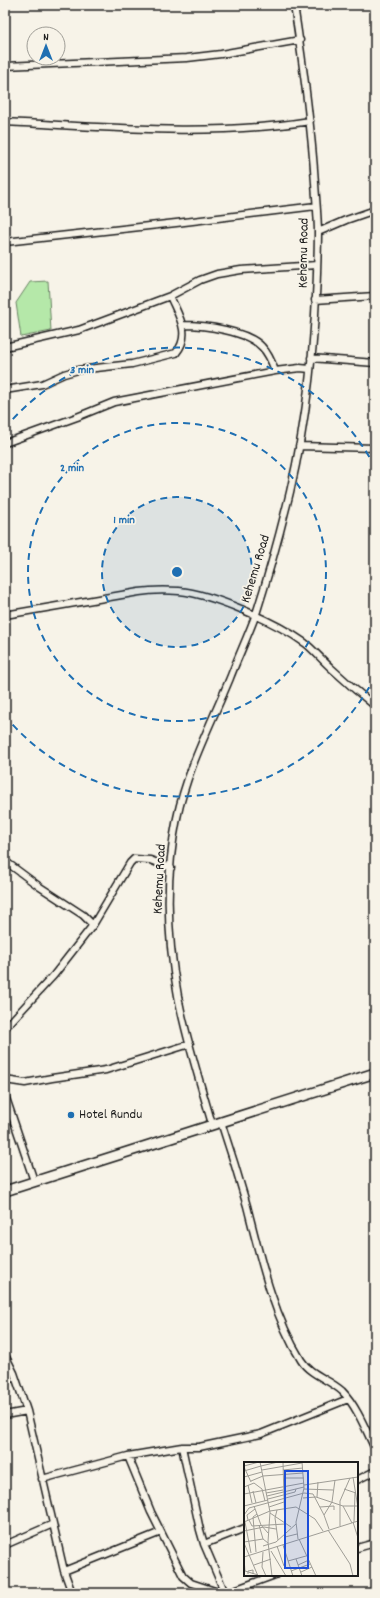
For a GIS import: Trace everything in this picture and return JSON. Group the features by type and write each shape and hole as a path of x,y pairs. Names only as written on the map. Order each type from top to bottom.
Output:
{"highway":[{"path":"5,1191 375,1073"}],"street":[{"name":"Kehemu Road","path":"294,5 310,121 318,232 310,369 299,446 278,541 255,616 189,777 177,820 171,868 170,900 172,958 178,998 190,1044 246,1204 262,1265 287,1334 302,1362 314,1374 332,1382 343,1392 362,1420 375,1449"},
{"path":"5,66 187,58 221,54 300,40"},
{"path":"5,122 218,129 285,125 310,121"},
{"path":"5,242 63,234 176,224 316,206"},
{"path":"318,232 375,210"},
{"path":"5,347 79,330 170,296 200,280 217,274 241,270 317,265"},
{"path":"5,390 42,384 64,374 78,370 132,364 176,353 181,348 183,325 170,296"},
{"path":"315,300 375,296"},
{"path":"183,325 201,325 251,338 262,346 269,356 276,371"},
{"path":"311,358 375,363"},
{"path":"5,443 114,402 276,371 300,368 310,369"},
{"path":"299,446 375,448"},
{"path":"5,615 139,592 159,590 179,591 201,595 255,616 305,643 341,678 375,706"},
{"path":"5,1027 54,975 93,925 127,867 134,859 150,860 171,868"},
{"path":"5,861 40,887 83,915 93,925"},
{"path":"5,1080 25,1083 106,1070 190,1044"},
{"path":"5,1095 34,1181"},
{"path":"5,1355 14,1373 27,1412 64,1571 72,1593"},
{"path":"42,1479 128,1456 182,1447 199,1447 261,1434 348,1399"},
{"path":"5,1415 27,1412"},
{"path":"182,1447 204,1544 225,1593 272,1576"},
{"path":"128,1456 151,1512 187,1581 221,1593"},
{"path":"358,1480 375,1471"},
{"path":"5,1545 53,1524"},
{"path":"204,1544 244,1528"},
{"path":"64,1571 161,1532"},
{"path":"358,1548 375,1543"}],"green space":[{"path":"48,281 51,331 21,337 16,303 30,282"}],"place":[{"name":"Hotel Rundu","path":"71,1115"}]}
